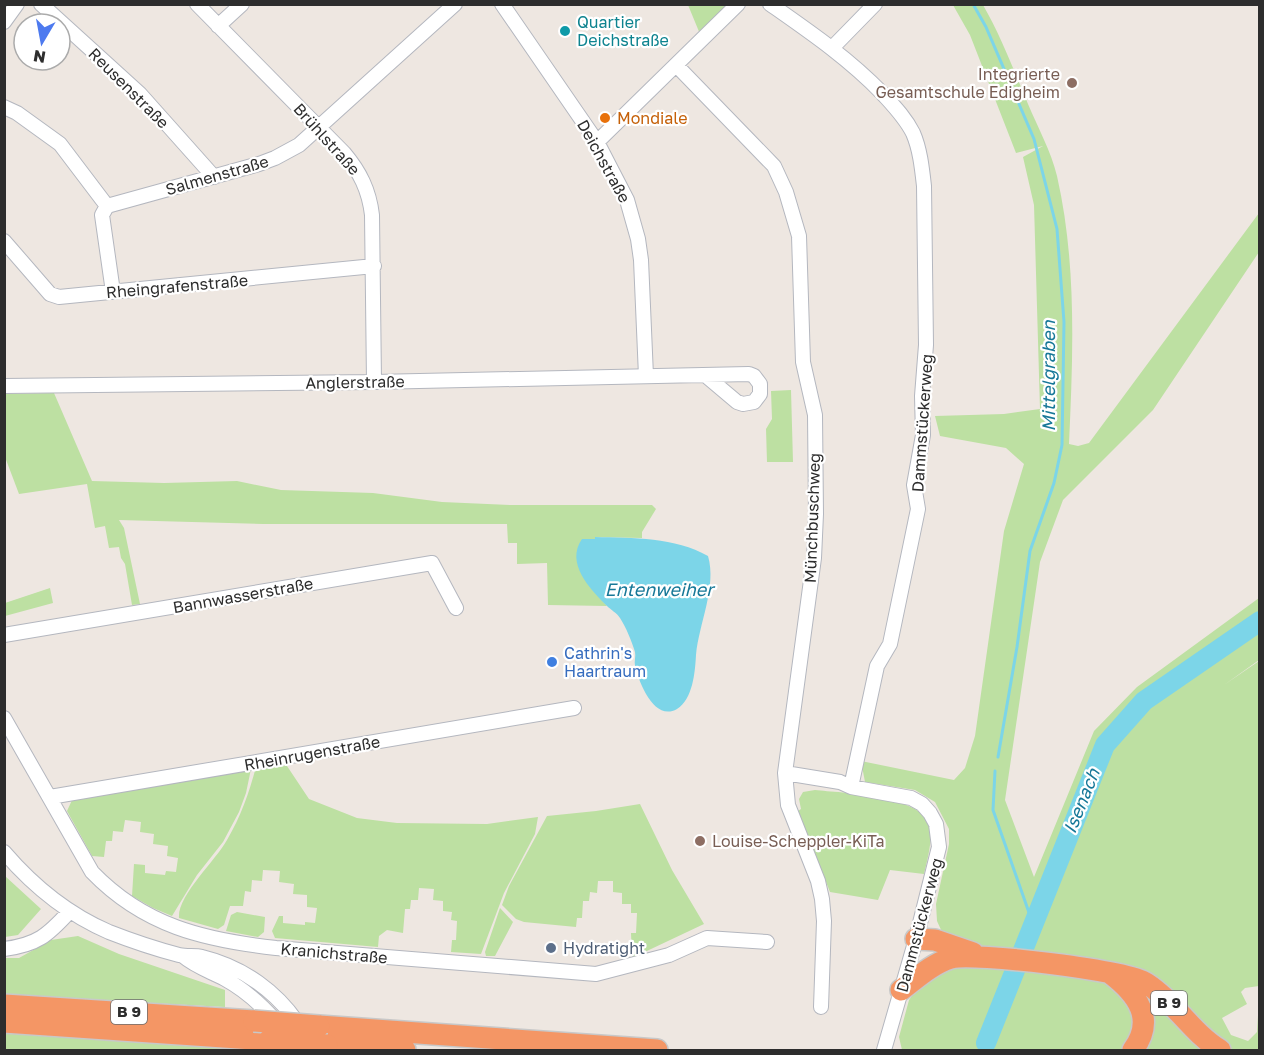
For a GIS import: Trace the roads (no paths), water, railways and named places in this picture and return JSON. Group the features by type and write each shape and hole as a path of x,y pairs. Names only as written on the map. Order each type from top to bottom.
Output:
{"highway":[{"name":"B 9","path":"916,939 928,951 953,958 997,959 1126,975 1145,982 1164,998 1197,1033 1220,1050"},
{"name":"B 9","path":"916,939 935,940 997,959"},
{"name":"B 9","path":"901,990 925,971 953,958"},
{"name":"B 9","path":"1108,972 1136,996 1141,1009 1143,1021 1141,1032 1138,1044 1133,1050"},
{"name":"B 9","path":"4,1005 254,1021 316,1040 405,1050"},
{"name":"B 9","path":"4,1022 284,1043 316,1040 657,1050"}],"street":[{"path":"4,22 17,4"},
{"name":"Reusenstraße","path":"40,4 140,94 214,177"},
{"name":"Brühlstraße","path":"197,4 354,165 368,190 372,215 374,266 374,382"},
{"path":"218,26 242,4"},
{"name":"Salmenstraße","path":"107,206 259,164 289,152 455,4"},
{"name":"Deichstraße","path":"502,4 597,142 627,200 638,239 643,284 646,376"},
{"path":"597,142 738,4"},
{"name":"Dammstückerweg","path":"770,4 833,47 864,74 898,110 913,133 922,162 926,345 922,396 923,435 914,485 918,509 890,644 877,666 851,787"},
{"path":"833,47 875,4"},
{"name":"Münchbuschweg","path":"677,66 774,166 786,192 799,236 803,362 815,415 816,514 814,558 785,777 788,805 818,881 822,899 824,921 820,1007"},
{"path":"4,107 17,113 60,144 107,206 102,215 113,292"},
{"name":"Rheingrafenstraße","path":"4,241 53,296 374,266"},
{"name":"Anglerstraße","path":"4,386 374,382 705,375"},
{"name":"Bannwasserstraße","path":"4,635 432,563 456,608"},
{"name":"Rheinrugenstraße","path":"50,796 574,708"},
{"name":"Kranichstraße","path":"4,718 92,872 121,899 152,918 209,937 243,944 596,974 669,955 707,938 767,942"},
{"name":"Dammstückerweg","path":"785,777 840,789 851,787 911,798 926,808 936,824 939,847 916,939 884,1050"},
{"path":"4,852 35,886 69,912 111,932 183,956 200,956 232,967 255,980 291,1012 316,1040"},
{"path":"4,949 27,946 51,931 69,912"},
{"path":"183,956 196,967 225,979 267,1011 284,1043"}],"water":[{"name":"Entenweiher","path":"595,537 639,538 668,542 708,556 709,593 698,643 694,677 687,699 677,709 669,712 661,710 649,698 637,673 635,652 622,622 587,584 582,575 576,557 577,548 582,539 595,539"}],"waterway":[{"name":"Mittelgraben","path":"973,4 986,27 1034,139 1057,229 1064,322 1062,445 1054,483 1030,551 1017,647 998,757"},
{"name":"Isenach","path":"986,1043 1105,745 1144,701 1260,621"},
{"name":"Mittelgraben","path":"995,771 993,810 1033,924"}],"place":[{"name":"Quartier Deichstraße","path":"565,31"},
{"name":"Integrierte Gesamtschule Edigheim","path":"1072,83"},
{"name":"Mondiale","path":"605,118"},
{"name":"Cathrin's Haartraum","path":"552,662"},
{"name":"Louise-Scheppler-KiTa","path":"700,841"},
{"name":"Hydratight","path":"551,948"}]}
